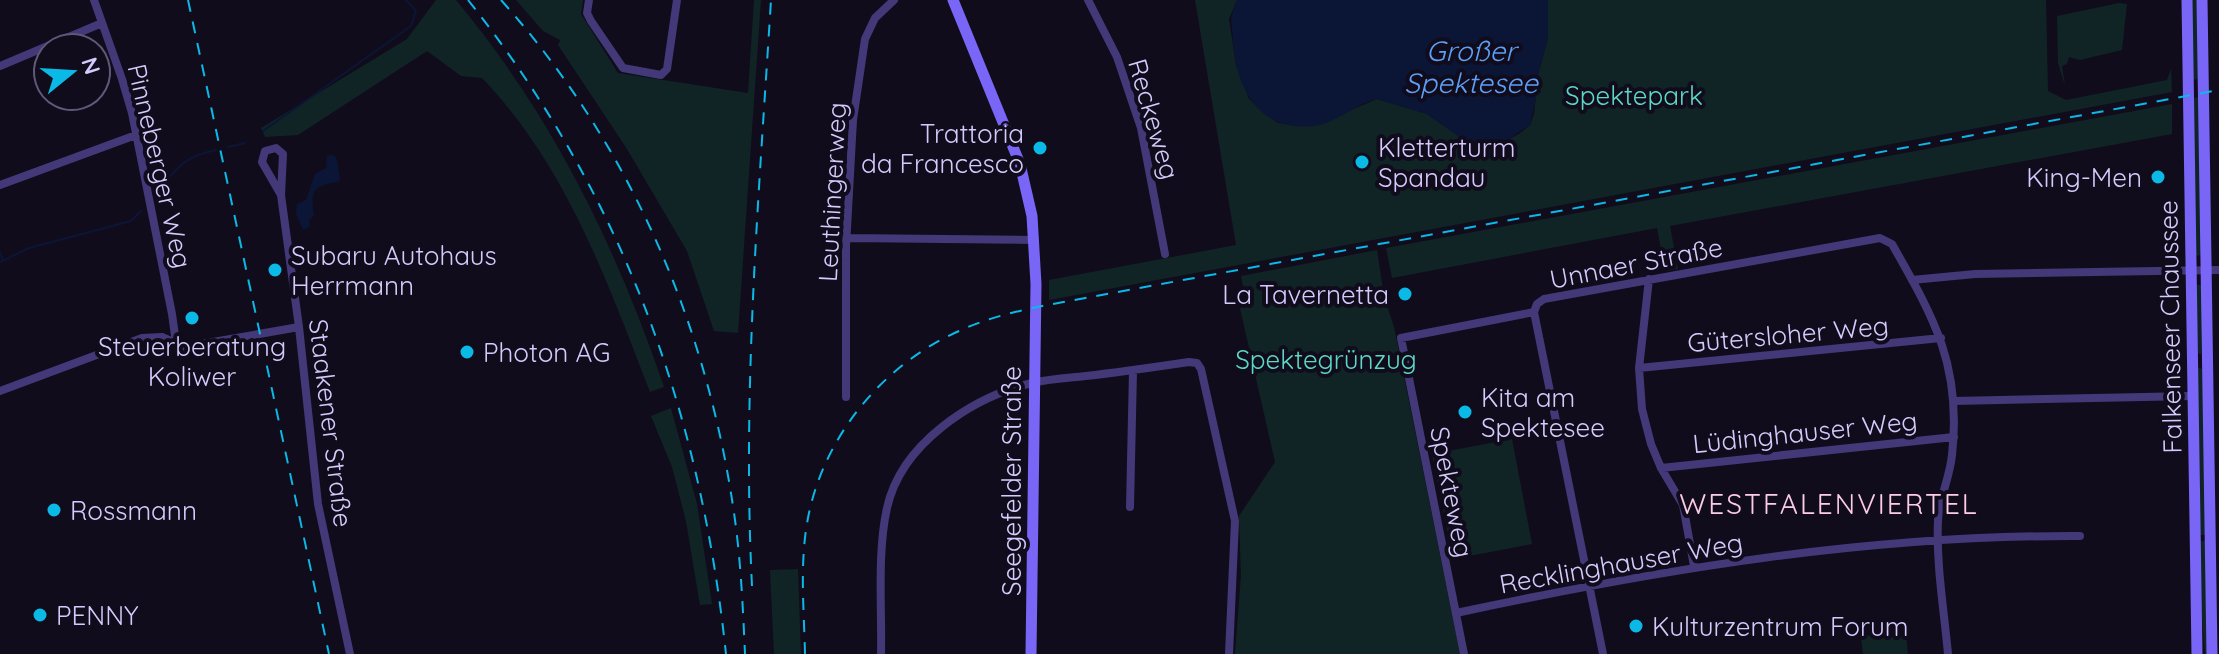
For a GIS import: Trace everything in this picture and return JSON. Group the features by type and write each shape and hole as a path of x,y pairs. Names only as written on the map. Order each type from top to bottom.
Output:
{"main road":[{"name":"Seegefelder Straße","path":"953,0 1023,173 1035,240 1031,654"},
{"name":"Falkenseer Chaussee","path":"2187,0 2197,654"},
{"name":"Falkenseer Chaussee","path":"2202,0 2212,654"}],"street":[{"name":"Pinneberger Weg","path":"94,0 122,79 136,135 176,343"},
{"path":"589,0 587,13 623,68 661,75 667,69 677,0"},
{"name":"Leuthingerweg","path":"846,397 849,161 861,59 869,28 880,4 894,0"},
{"name":"Reckeweg","path":"1088,0 1117,57 1139,119 1165,254"},
{"path":"0,66 102,23"},
{"path":"0,185 136,135"},
{"name":"Staakener Straße","path":"281,195 262,162 265,151 276,148 283,154 281,195 318,504 350,654"},
{"path":"847,238 1035,240"},
{"name":"Unnaer Straße","path":"1401,338 1534,312 1537,304 1544,299 1880,238 1892,244 1912,280"},
{"path":"1948,654 1939,510 1949,475 1954,437 1954,401 1941,338 1912,280 1975,274 2219,270"},
{"path":"1649,279 1639,368 1642,409 1661,468 1683,505 1694,566"},
{"path":"1534,312 1603,654"},
{"path":"0,391 154,335 184,347 299,327"},
{"name":"Spekteweg","path":"1401,338 1464,654"},
{"name":"Gütersloher Weg","path":"1639,368 1941,338"},
{"path":"881,654 887,506 898,479 918,450 963,412 987,398 1033,383 1189,362 1197,363 1201,369 1235,521 1229,654"},
{"path":"1130,507 1133,371"},
{"path":"1954,401 2193,396"},
{"name":"Lüdinghauser Weg","path":"1661,468 1954,437"},
{"name":"Recklinghauser Weg","path":"1456,613 1694,566 1821,550 1939,541 2080,536"}],"green space":[{"path":"436,0 456,0 491,44 551,136 578,184 625,283 664,387 650,392 600,267 561,186 512,112 482,78 461,76 427,51 298,135 265,137 261,128 407,39"},
{"path":"516,0 583,0 581,14 618,73 748,93 754,0 761,0 738,333 714,331 687,251 627,149 558,45 560,40 543,31"},
{"name":"Spektepark","path":"1195,0 1237,0 1229,19 1236,65 1249,99 1278,123 1314,126 1377,99 1427,114 1463,139 1494,146 1530,125 1548,38 1548,0 2046,0 2048,91 2066,100 2167,80 2171,69 2172,92 1049,300 1049,280 1236,245"},
{"path":"2191,0 2198,0 2199,79 2192,80"},
{"path":"2127,4 2122,50 2080,60 2069,57 2067,64 2062,66 2065,86 2058,63 2057,16"},
{"path":"2199,97 2202,255 2195,256 2193,98"},
{"path":"2172,104 2172,134 1670,226 1678,269 1665,271 1657,228 1392,278 1386,248"},
{"name":"Spektegrünzug","path":"1377,250 1384,297 1394,327 1460,654 1235,654 1241,575 1239,516 1275,462 1239,304 1246,302 1241,276"},
{"path":"2196,285 2202,285 2201,354 2197,353"},
{"path":"2198,368 2203,369 2206,535 2199,535"},
{"path":"671,408 697,504 712,604 700,605 686,521 672,467 651,416"},
{"path":"1512,439 1532,544 1453,559 1432,454"},
{"path":"2200,541 2206,541 2208,654 2205,654 2201,607"},
{"path":"798,569 801,654 774,654 770,570"},
{"path":"1906,632 1908,654 1863,654 1861,636"}],"water":[{"name":"Großer Spektesee","path":"1237,0 1548,0 1548,38 1530,125 1499,145 1478,144 1462,139 1427,114 1377,99 1315,126 1279,122 1265,115 1254,104 1239,75 1231,21"},
{"path":"334,155 340,181 316,190 314,215 309,220 310,227 303,230 296,214 297,204 306,200 315,174 326,168 327,156"}],"waterway":[{"path":"263,131 411,26 416,11 406,0"},
{"path":"228,147 245,143"},
{"path":"156,194 181,165 195,156 216,150"},
{"path":"0,262 29,248 131,221 141,211"},
{"path":"0,253 3,260"}],"railway":[{"path":"188,0 329,654"},
{"path":"468,0 522,74 570,150 610,228 645,308 674,391 696,476 714,564 726,654"},
{"path":"501,0 547,56 589,116 625,178 657,243 684,310 706,379 723,449 737,537 745,654"},
{"path":"752,586 750,366 771,0"},
{"path":"805,654 803,584 806,530 817,484 829,456 844,429 883,382 932,345 970,326 1047,305 2219,90"}],"place":[{"name":"Trattoria da Francesco","path":"1040,148"},
{"name":"Kletterturm Spandau","path":"1362,162"},
{"name":"King-Men","path":"2158,177"},
{"name":"Subaru Autohaus Herrmann","path":"275,270"},
{"name":"La Tavernetta","path":"1405,294"},
{"name":"Steuerberatung Koliwer","path":"192,318"},
{"name":"Photon AG","path":"467,352"},
{"name":"Kita am Spektesee","path":"1465,412"},
{"name":"Rossmann","path":"54,510"},
{"name":"PENNY","path":"40,615"},
{"name":"Kulturzentrum Forum","path":"1636,626"}],"district":[{"name":"WESTFALENVIERTEL","path":"1829,503"}]}
